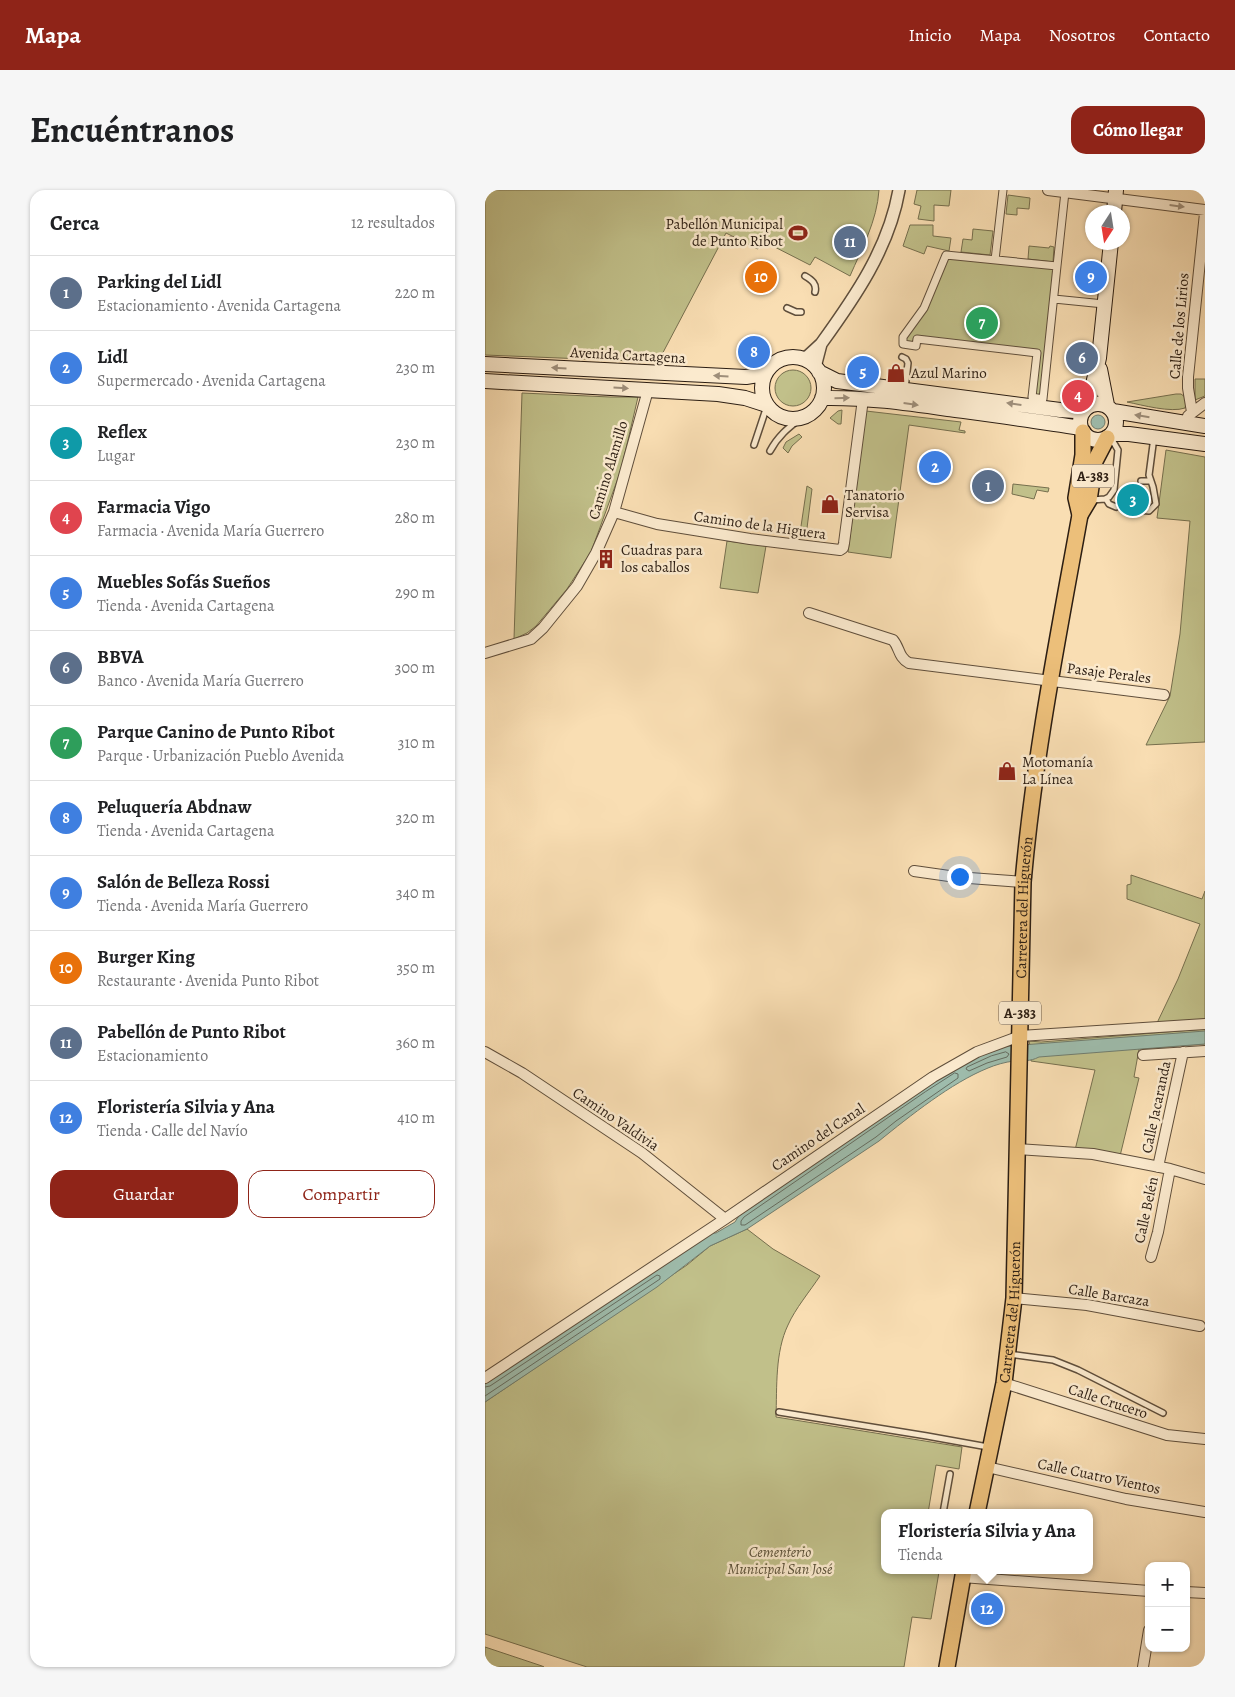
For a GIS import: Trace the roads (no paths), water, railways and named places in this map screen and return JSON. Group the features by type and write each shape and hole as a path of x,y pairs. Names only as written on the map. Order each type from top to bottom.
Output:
{"main road":[{"path":"1082,430 1080,419 1086,408 1099,358 1110,250"},
{"path":"817,369 823,380 822,398 810,414 801,418 791,419 773,412 767,405 762,387 764,377 768,369 775,363 788,358 802,359 837,381 1075,412 1094,404 1171,421 1205,426"},
{"path":"1099,358 1103,389 1117,422 1110,436"},
{"name":"Avenida Cartagena","path":"485,364 746,377 758,375 768,369"},
{"path":"485,381 718,394 745,398 767,405"},
{"path":"822,398 863,399 1037,421 1082,430 1092,439 1103,440 1110,436 1129,434 1205,444"},
{"name":"A-383","path":"1080,515 1076,498 1083,455 1082,430"},
{"name":"A-383","path":"1080,515 1089,500 1095,461 1110,436"},
{"name":"Carretera del Higuerón","path":"978,1509 1008,1354 1014,1298 1023,882 1027,828 1040,737 1080,515"},
{"path":"947,1667 963,1574"}],"street":[{"path":"802,359 809,356 821,344 854,297 872,267 883,244 895,210 899,190"},
{"path":"995,260 1003,190"},
{"path":"1048,190 1116,194 1205,211"},
{"path":"1057,266 946,255 924,308 903,337 903,344 916,346 917,339 1037,353 1032,397 1043,399 1065,192"},
{"name":"Calle de los Lirios","path":"1191,412 1188,377 1205,211"},
{"path":"1053,299 1104,304"},
{"path":"817,369 821,344"},
{"name":"Camino Alamillo","path":"485,653 531,639 543,628 577,586 596,553 614,512 648,390"},
{"name":"Camino de la Higuera","path":"614,512 657,524 750,539 840,550 843,548 844,543 863,399"},
{"path":"1171,421 1184,419 1205,403"},
{"name":"Pasaje Perales","path":"809,612 893,640 896,643 900,656 909,663 1164,695"},
{"path":"914,871 956,877 1023,882"},
{"name":"Camino del Canal","path":"485,1378 933,1077 977,1052 1020,1036 1205,1024"},
{"path":"1143,1055 1205,1051"},
{"name":"Camino Valdivia","path":"485,1052 522,1073 641,1154 725,1218"},
{"name":"Calle Jacaranda","path":"1158,1167 1183,1052"},
{"path":"1017,1149 1093,1154 1170,1169 1205,1179"},
{"name":"Calle Belén","path":"1151,1257 1158,1232 1170,1169"},
{"name":"Calle Barcaza","path":"1014,1298 1087,1305 1200,1326"},
{"name":"Calle Crucero","path":"1003,1383 1167,1435 1205,1439"},
{"name":"Calle Cuatro Vientos","path":"987,1467 1126,1499 1205,1512"},
{"path":"984,1574 1145,1590"},
{"path":"1190,1592 1205,1593"},
{"path":"1143,1667 1145,1652"}],"lane":[{"path":"725,243 728,241 738,242 734,243 731,247"},
{"path":"805,276 817,287 815,292"},
{"path":"787,308 801,312"},
{"path":"902,357 908,363 905,389"},
{"path":"754,445 767,405"},
{"path":"770,451 784,431 801,418"},
{"path":"1089,500 1106,499 1114,490 1118,450 1110,436"},
{"path":"1138,510 1149,511 1156,504 1149,475 1154,437"},
{"path":"1116,477 1123,478"},
{"path":"1141,481 1150,481"},
{"path":"1106,499 1109,504 1115,507"},
{"path":"1008,1354 1053,1360 1078,1370 1163,1413"},
{"path":"779,1412 991,1448"},
{"path":"944,1509 950,1474"}],"water":[{"path":"1098,415 1103,417 1105,422 1103,427 1098,429 1093,427 1091,422 1093,417"},
{"path":"1205,1031 1205,1044 1039,1057 1000,1064 974,1074 931,1101 879,1141 747,1229 710,1246 657,1287 485,1402 485,1384 712,1233 716,1233 735,1222 740,1214 922,1088 975,1057 1009,1046"}],"place":[{"name":"Pabellón Municipal de Punto Ribot","path":"798,233"},
{"name":"Pabellón de Punto Ribot","path":"850,242"},
{"name":"Burger King","path":"761,277"},
{"name":"Salón de Belleza Rossi","path":"1091,277"},
{"name":"Parque Canino de Punto Ribot","path":"982,323"},
{"name":"Peluquería Abdnaw","path":"754,352"},
{"name":"BBVA","path":"1082,358"},
{"name":"Muebles Sofás Sueños","path":"863,372"},
{"name":"Azul Marino","path":"896,373"},
{"name":"Farmacia Vigo","path":"1078,396"},
{"name":"Lidl","path":"935,467"},
{"name":"Parking del Lidl","path":"988,486"},
{"name":"Reflex","path":"1133,500"},
{"name":"Tanatorio Servisa","path":"830,504"},
{"name":"Cuadras para los caballos","path":"606,559"},
{"name":"Motomanía La Línea","path":"1007,771"},
{"name":"Floristería Silvia y Ana","path":"987,1609"}],"park label":[{"name":"Cementerio Municipal San José","path":"780,1560"}]}
